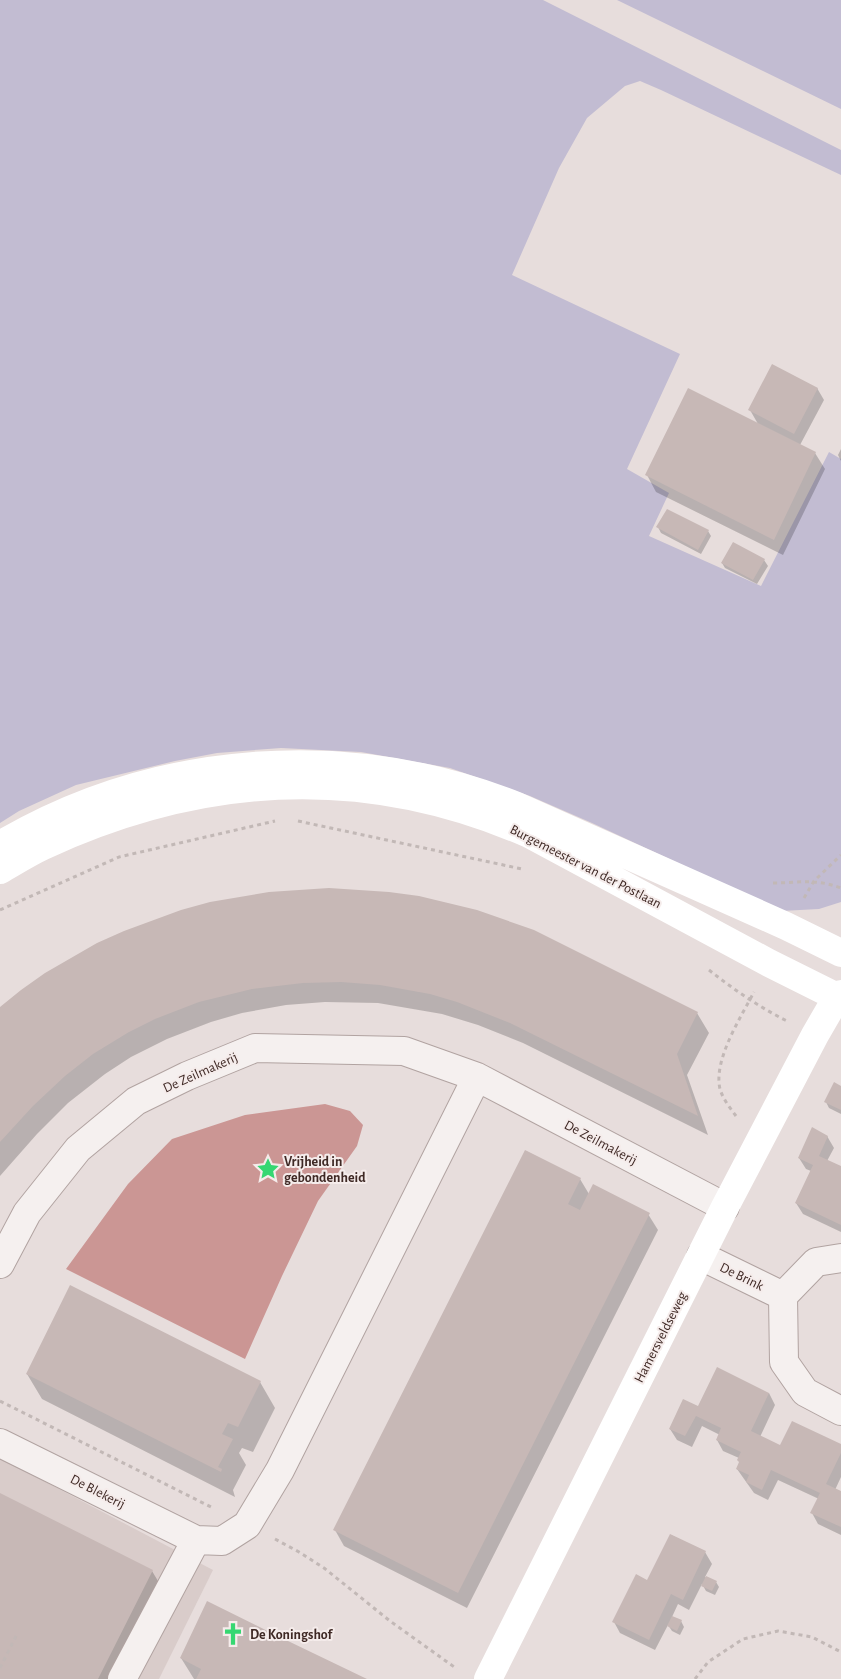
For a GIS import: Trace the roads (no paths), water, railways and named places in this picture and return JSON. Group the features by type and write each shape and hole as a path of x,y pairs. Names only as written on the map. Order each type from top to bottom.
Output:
{"street":[{"name":"Burgemeester van der Postlaan","path":"0,845 82,805 116,793 186,774 283,763 334,764 386,769 443,781 510,803 840,951"},
{"name":"Burgemeester van der Postlaan","path":"0,870 41,847 95,824 148,806 198,794 234,789 291,785 326,786 393,793 457,808 529,834 769,963 840,997"},
{"name":"Hamersveldseweg","path":"488,1679 725,1207 815,1036 840,997 840,951"},
{"name":"De Zeilmakerij","path":"0,1264 27,1213 78,1149 136,1101 187,1076 256,1048 404,1051 477,1077 725,1207"},
{"name":"De Blekerij","path":"0,1442 196,1540 222,1541 247,1525 280,1470 477,1077"},
{"name":"De Brink","path":"701,1256 783,1296"},
{"path":"841,1258 816,1262 783,1296 784,1362 805,1392 841,1411"},
{"path":"122,1679 196,1540"}],"place":[{"name":"Vrijheid in gebondenheid","path":"268,1169"},
{"name":"De Koningshof","path":"233,1634"}]}
